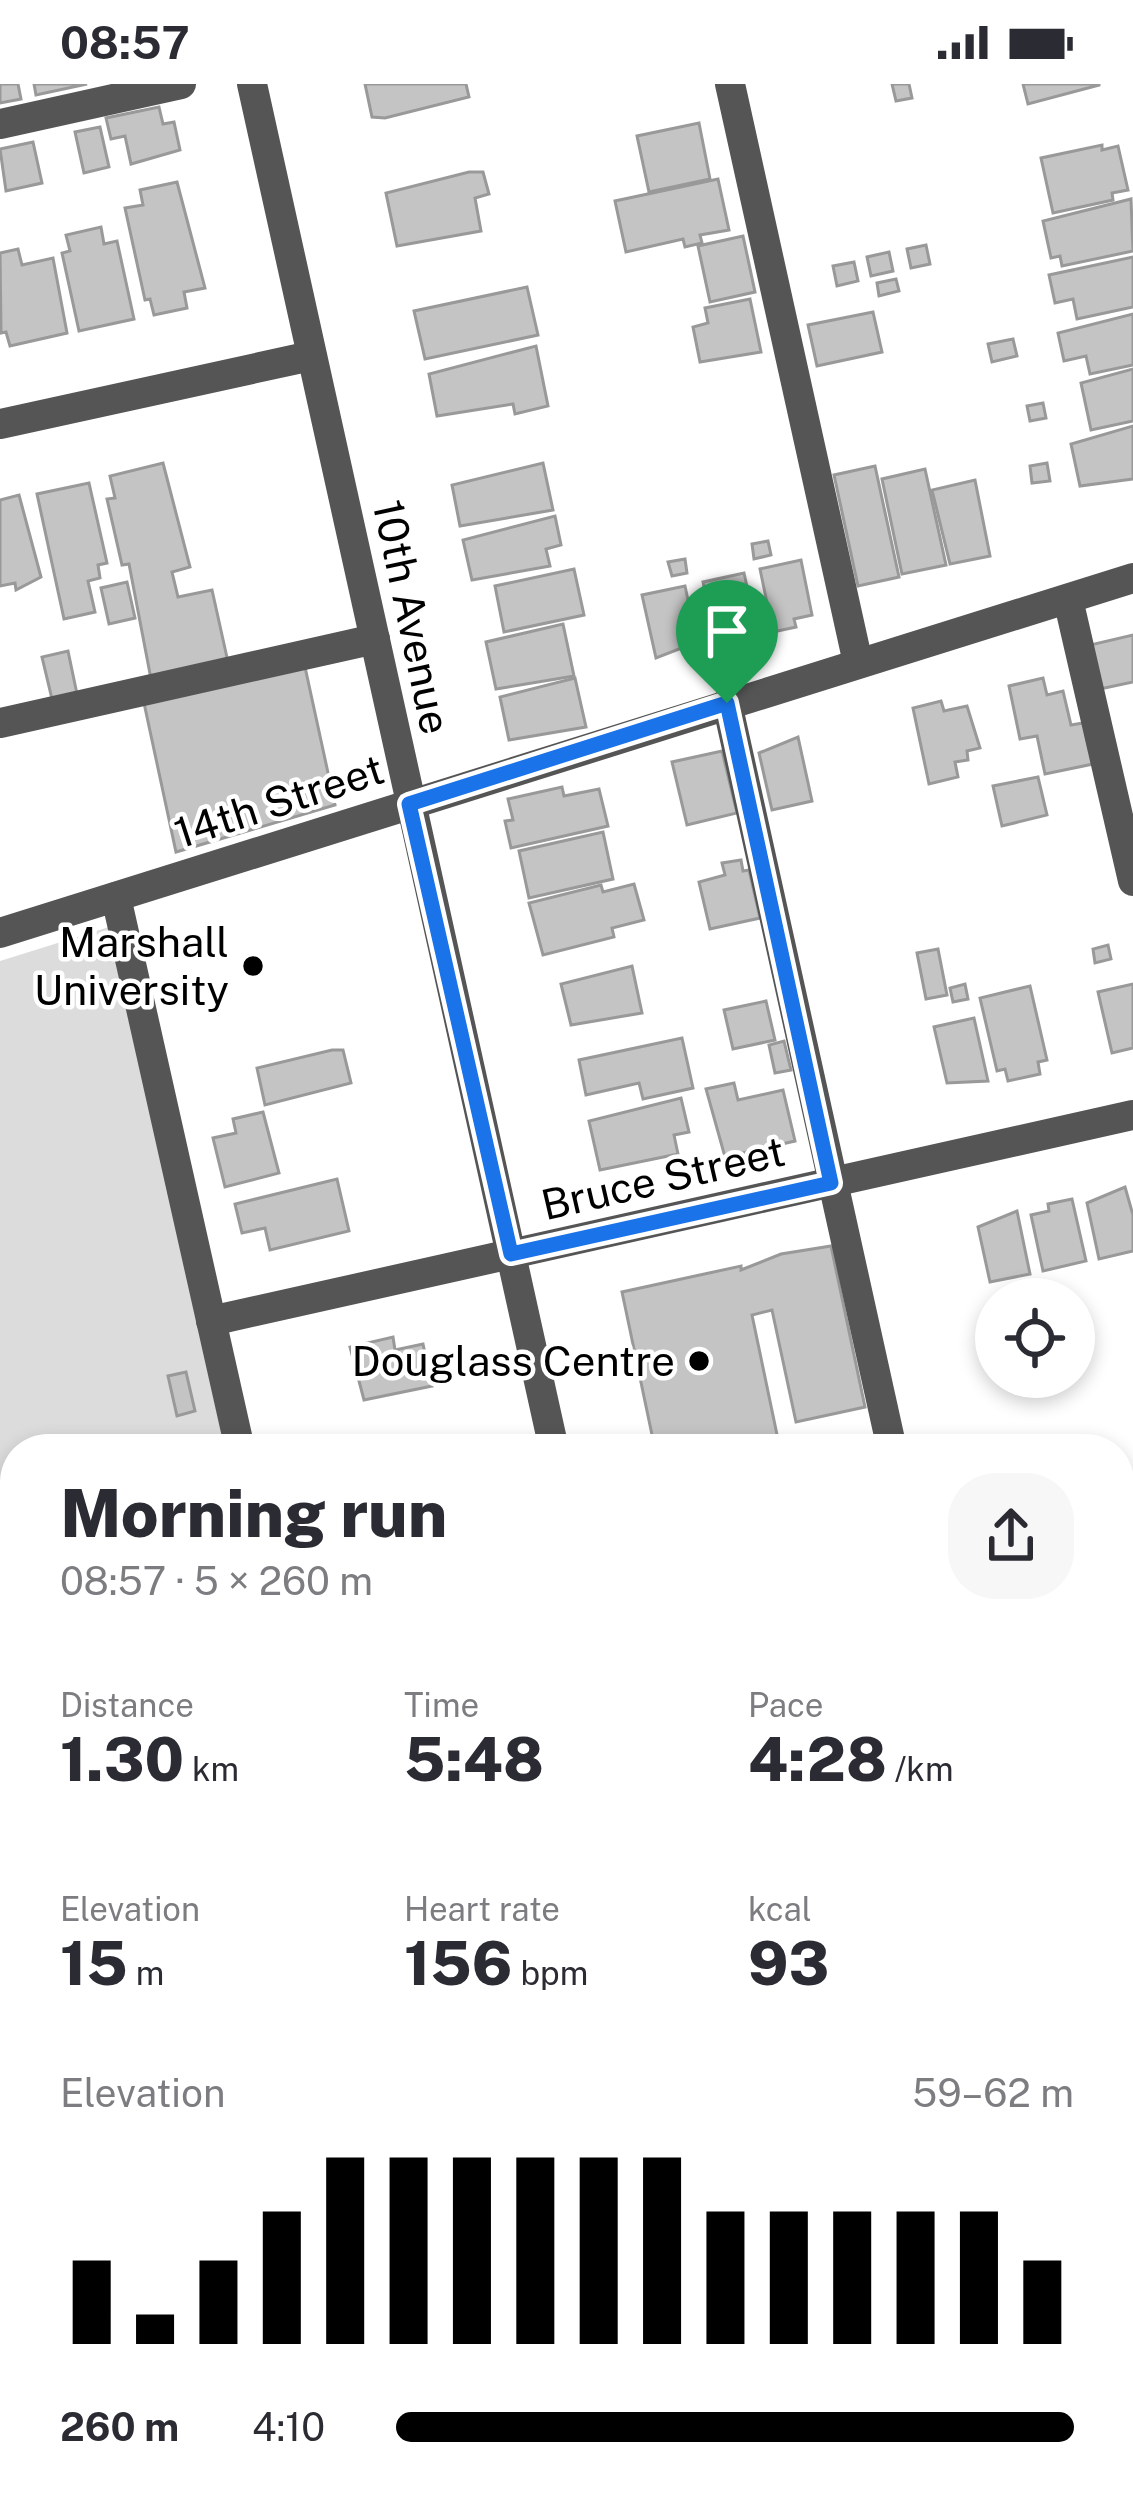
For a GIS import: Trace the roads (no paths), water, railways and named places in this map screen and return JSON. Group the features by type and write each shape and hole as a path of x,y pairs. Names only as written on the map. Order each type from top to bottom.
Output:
{"street":[{"path":"0,124 181,84"},
{"name":"10th Avenue","path":"252,84 551,1434"},
{"path":"730,84 859,663"},
{"path":"0,424 311,356"},
{"name":"14th Street","path":"0,933 1133,578"},
{"path":"1068,599 1133,881"},
{"path":"0,723 375,639"},
{"path":"727,703 889,1434"},
{"path":"116,897 237,1434"},
{"name":"Bruce Street","path":"211,1322 1133,1115"}],"place":[{"name":"Marshall University","path":"253,966"},
{"name":"Douglass Centre","path":"699,1361"}]}
